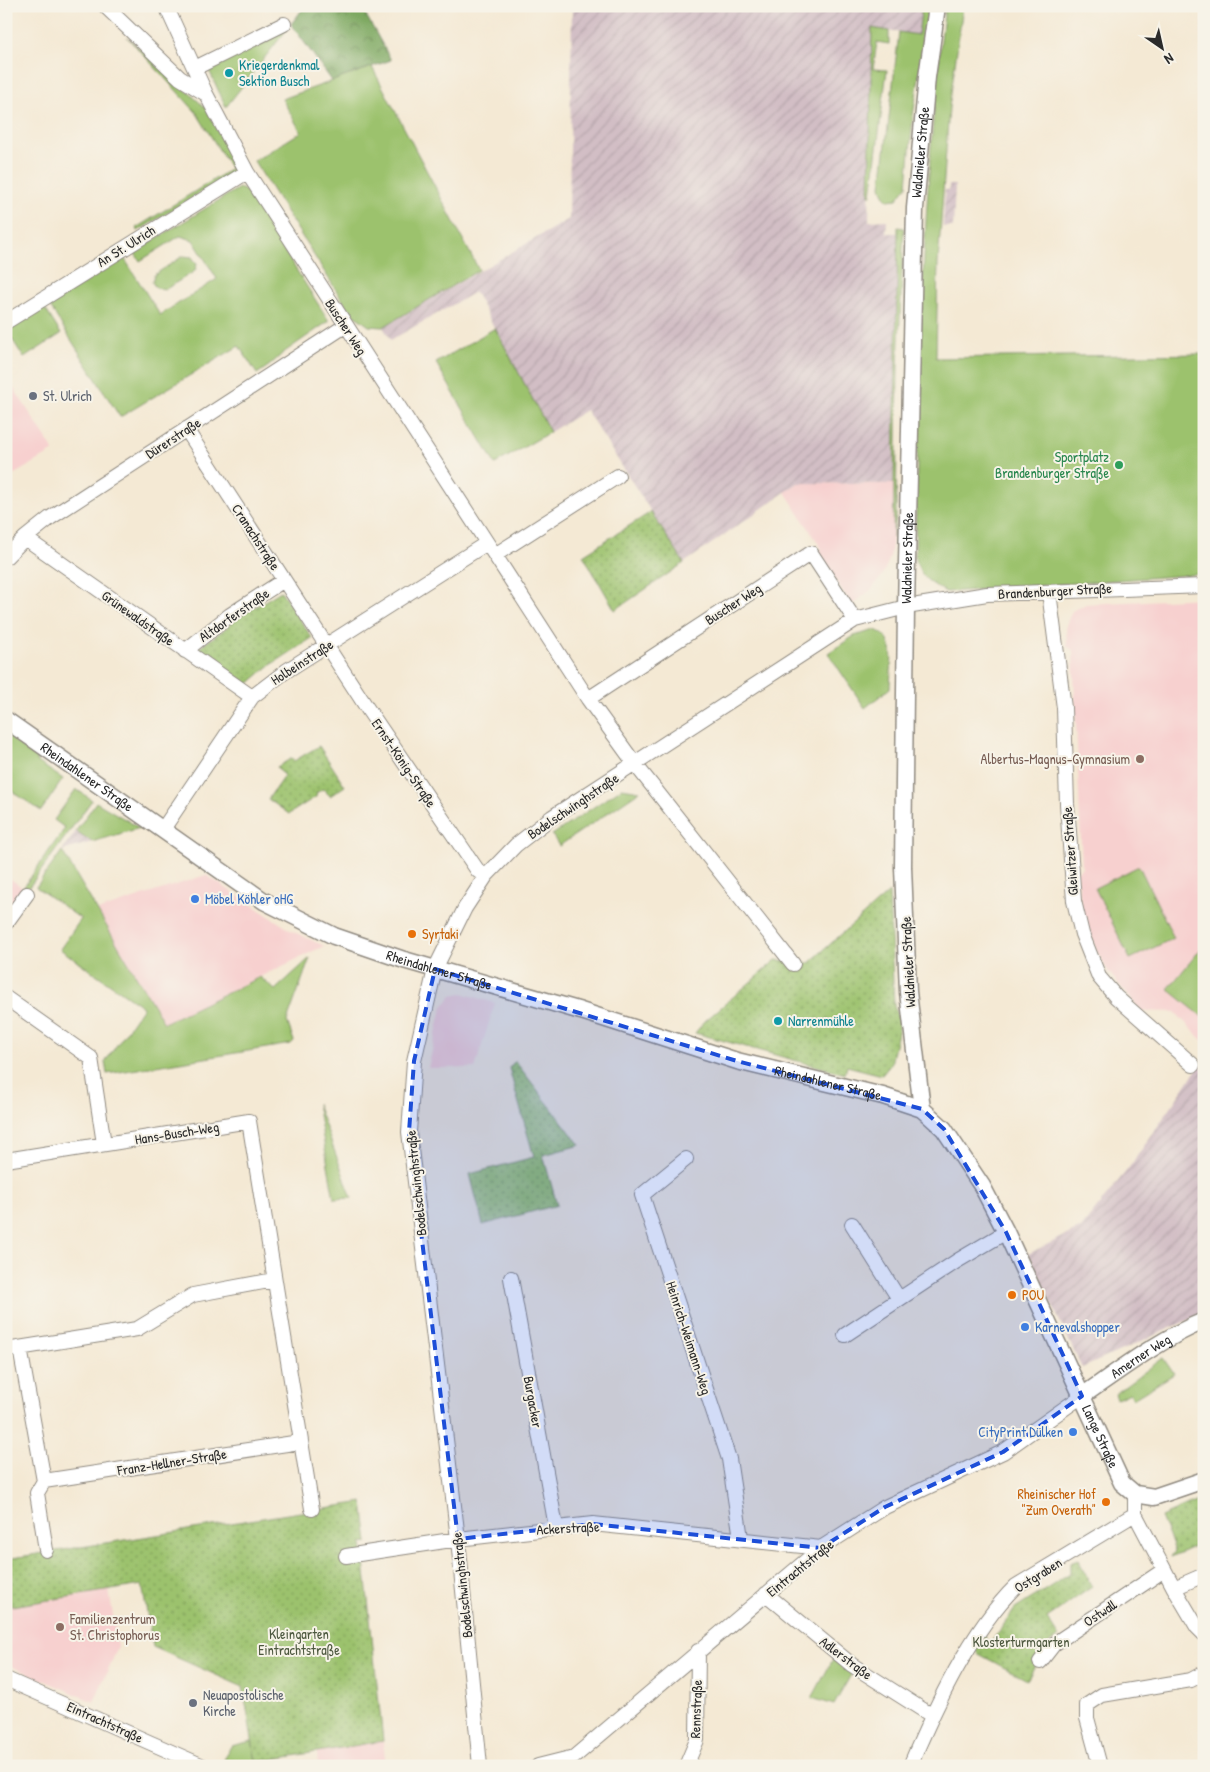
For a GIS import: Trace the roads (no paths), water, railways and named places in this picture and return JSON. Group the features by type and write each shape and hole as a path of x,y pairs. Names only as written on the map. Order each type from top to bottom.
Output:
{"main road":[{"name":"Waldnieler Straße","path":"922,1109 908,992 903,867 906,606 915,208 927,77 937,6"},
{"name":"Rheindahlener Straße","path":"6,720 102,790 163,829 264,901 334,936 435,969 581,1011 738,1061 883,1096 922,1109"},
{"name":"Lange Straße","path":"922,1109 944,1129 982,1186 1006,1232 1122,1483 1135,1494"},
{"name":"Amerner Weg","path":"1082,1396 1150,1350 1183,1330 1204,1321"},
{"path":"1135,1494 1154,1497 1204,1480"}],"street":[{"path":"105,6 180,78 206,94"},
{"name":"Buscher Weg","path":"166,6 206,94 247,172 588,699 635,764 793,964"},
{"path":"195,68 284,24"},
{"name":"An St. Ulrich","path":"6,322 247,172"},
{"name":"Dürerstraße","path":"6,557 25,538 50,518 345,326"},
{"name":"Cranachstraße","path":"186,428 327,645"},
{"path":"491,549 618,476"},
{"name":"Grünewaldstraße","path":"25,538 252,697"},
{"name":"Holbeinstraße","path":"163,829 252,697 286,671 327,645 491,549"},
{"name":"Buscher Weg","path":"588,699 811,553 855,620"},
{"name":"Altdorferstraße","path":"185,650 230,615 284,580"},
{"name":"Brandenburger Straße","path":"906,606 987,594 1204,586"},
{"name":"Gleiwitzer Straße","path":"1050,592 1064,708 1067,804 1074,901 1082,934 1099,977 1116,997 1193,1065"},
{"name":"Bodelschwinghstraße","path":"480,1766 458,1539 409,1132 414,1061 435,969 465,908 486,876 516,845 552,817 855,620 906,606"},
{"name":"Ernst-König-Straße","path":"327,645 369,711 472,863 478,871 486,876"},
{"path":"6,922 27,894"},
{"path":"6,998 91,1058 104,1144"},
{"name":"Hans-Busch-Weg","path":"6,1160 249,1121 274,1280"},
{"name":"Heinrich-Weimann-Weg","path":"686,1159 642,1195 728,1459 741,1538"},
{"path":"852,1224 899,1299"},
{"path":"846,1335 899,1299 1006,1232"},
{"name":"Burgacker","path":"511,1278 556,1527"},
{"path":"46,1550 37,1492 44,1481 13,1349 137,1329 193,1296 274,1280 312,1509"},
{"name":"Eintrachtstraße","path":"538,1766 574,1757 820,1548 885,1507 1003,1452 1082,1396"},
{"name":"Franz-Hellner-Straße","path":"44,1481 300,1442"},
{"path":"1135,1494 1136,1514 1174,1588 1204,1634"},
{"name":"Ostgraben","path":"910,1766 931,1715 984,1624 1000,1602 1016,1586 1136,1514"},
{"name":"Ackerstraße","path":"346,1556 458,1539 593,1524 741,1538 820,1548"},
{"name":"Ostwall","path":"1040,1662 1054,1644 1164,1570"},
{"path":"1174,1588 1204,1575"},
{"name":"Adlerstraße","path":"766,1594 852,1664 931,1715"},
{"name":"Rennstraße","path":"686,1766 697,1740 698,1651"},
{"path":"1100,1766 1087,1718 1087,1705 1102,1695 1192,1680 1204,1673"},
{"name":"Eintrachtstraße","path":"6,1679 203,1766"}],"place":[{"name":"Kriegerdenkmal Sektion Busch","path":"229,73"},
{"name":"St. Ulrich","path":"33,396"},
{"name":"Sportplatz Brandenburger Straße","path":"1119,465"},
{"name":"Albertus-Magnus-Gymnasium","path":"1140,759"},
{"name":"Möbel Köhler oHG","path":"195,899"},
{"name":"Syrtaki","path":"412,934"},
{"name":"Narrenmühle","path":"778,1021"},
{"name":"POU","path":"1012,1295"},
{"name":"Karnevalshopper","path":"1025,1327"},
{"name":"CityPrint Dülken","path":"1073,1432"},
{"name":"Rheinischer Hof \"Zum Overath\"","path":"1106,1502"},
{"name":"Familienzentrum St. Christophorus","path":"60,1627"},
{"name":"Neuapostolische Kirche","path":"193,1703"}],"park label":[{"name":"Kleingarten Eintrachtstraße","path":"299,1642"},
{"name":"Klosterturmgarten","path":"1021,1642"}]}
